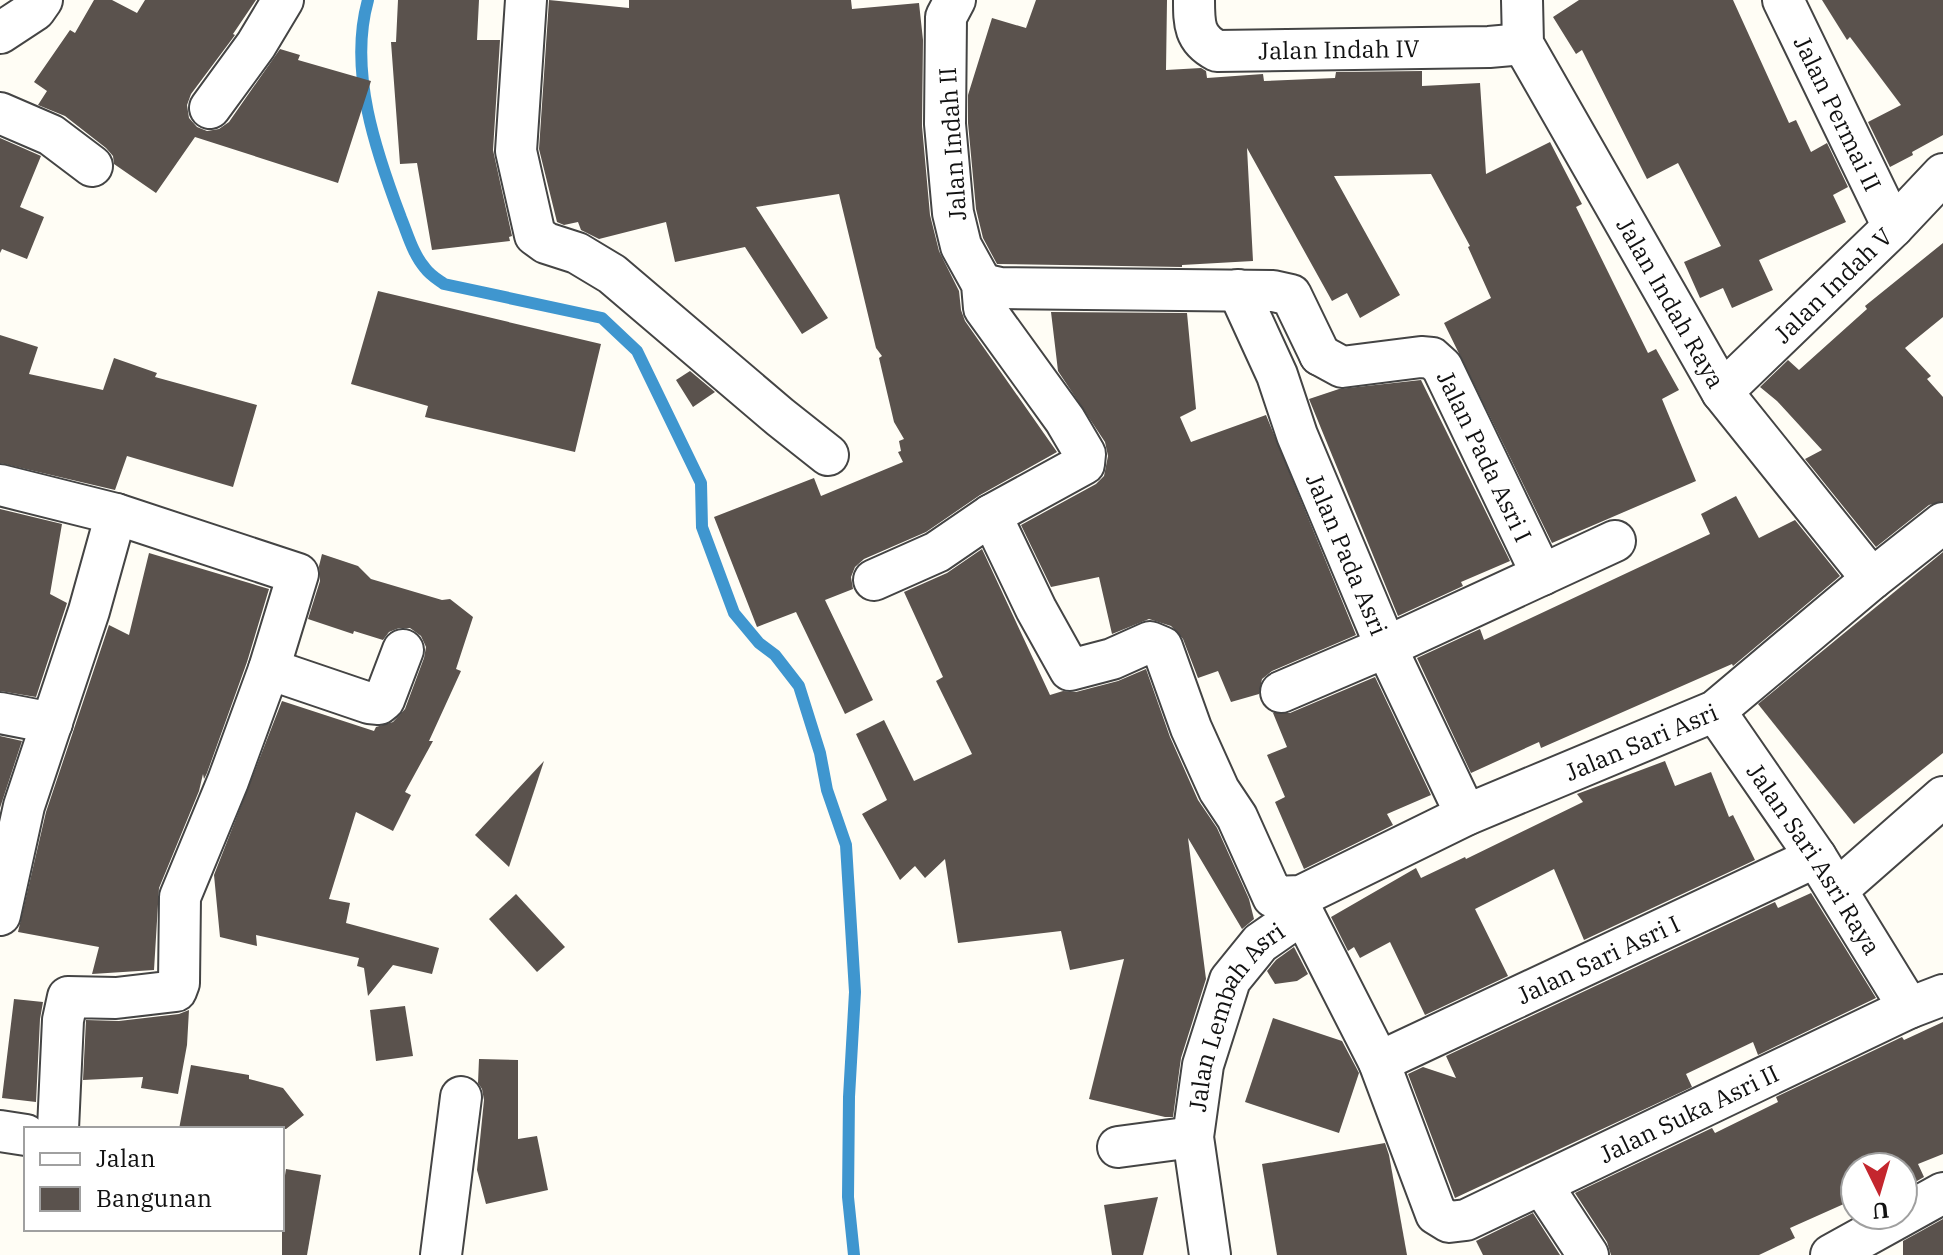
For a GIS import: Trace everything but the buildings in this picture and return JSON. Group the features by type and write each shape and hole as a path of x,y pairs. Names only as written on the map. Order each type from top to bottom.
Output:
{"street":[{"path":"0,33 35,10 42,0"},
{"path":"210,108 256,45 283,0"},
{"path":"526,0 516,151 535,235 546,243 577,253 612,274 828,455"},
{"name":"Jalan Indah II","path":"955,0 946,17 945,109 953,213 961,246 982,284 984,308 1065,420 1085,454 1084,464 991,515"},
{"name":"Jalan Indah IV","path":"1194,0 1197,34 1217,51 1523,44"},
{"name":"Jalan Indah Raya","path":"1522,0 1523,44 1722,392 1872,579"},
{"name":"Jalan Permai II","path":"1783,0 1893,227"},
{"path":"0,113 51,135 92,166"},
{"name":"Jalan Indah V","path":"1722,392 1893,227 1943,174"},
{"path":"982,284 1000,288 1238,290 1291,295 1320,355 1277,375"},
{"name":"Jalan Pada Asri","path":"1238,290 1277,375 1297,435 1386,647 1466,815"},
{"name":"Jalan Pada Asri I","path":"1320,355 1342,367 1421,357 1432,358 1442,367 1542,575"},
{"path":"0,485 116,514 298,574 269,669 228,781 180,897 179,983 176,991 116,998 68,997 63,1020 58,1127"},
{"path":"0,915 24,806 89,611 116,514"},
{"path":"874,580 937,552 991,515 1036,609 1070,670 1112,659 1150,642 1162,647 1191,728 1219,790 1237,817 1273,897 1302,905 1379,1062"},
{"name":"Jalan Sari Asri","path":"1302,905 1466,815 1715,711 1943,523"},
{"path":"1281,692 1615,541"},
{"path":"269,669 379,704 384,700 403,650"},
{"name":"Jalan Sari Asri Raya","path":"1715,711 1827,873 1926,1002"},
{"path":"0,713 52,723"},
{"name":"Jalan Sari Asri I","path":"1379,1062 1827,873 1943,797"},
{"name":"Jalan Lembah Asri","path":"1210,1255 1193,1137 1203,1065 1230,980 1260,943 1302,905"},
{"name":"Jalan Suka Asri II","path":"1379,1062 1436,1214 1449,1222 1466,1220 1542,1185 1926,1002"},
{"path":"441,1255 461,1097"},
{"path":"0,1131 24,1135"},
{"path":"1118,1147 1193,1137"},
{"path":"1542,1185 1588,1255"},
{"path":"1831,1255 1943,1193"}],"waterway":[{"path":"368,0 361,55 368,111 392,193 421,263 444,284 602,318 637,351 701,483 702,527 734,613 759,643 775,655 799,686 820,753 827,790 846,845 855,992 849,1097 848,1197 854,1255"}]}
